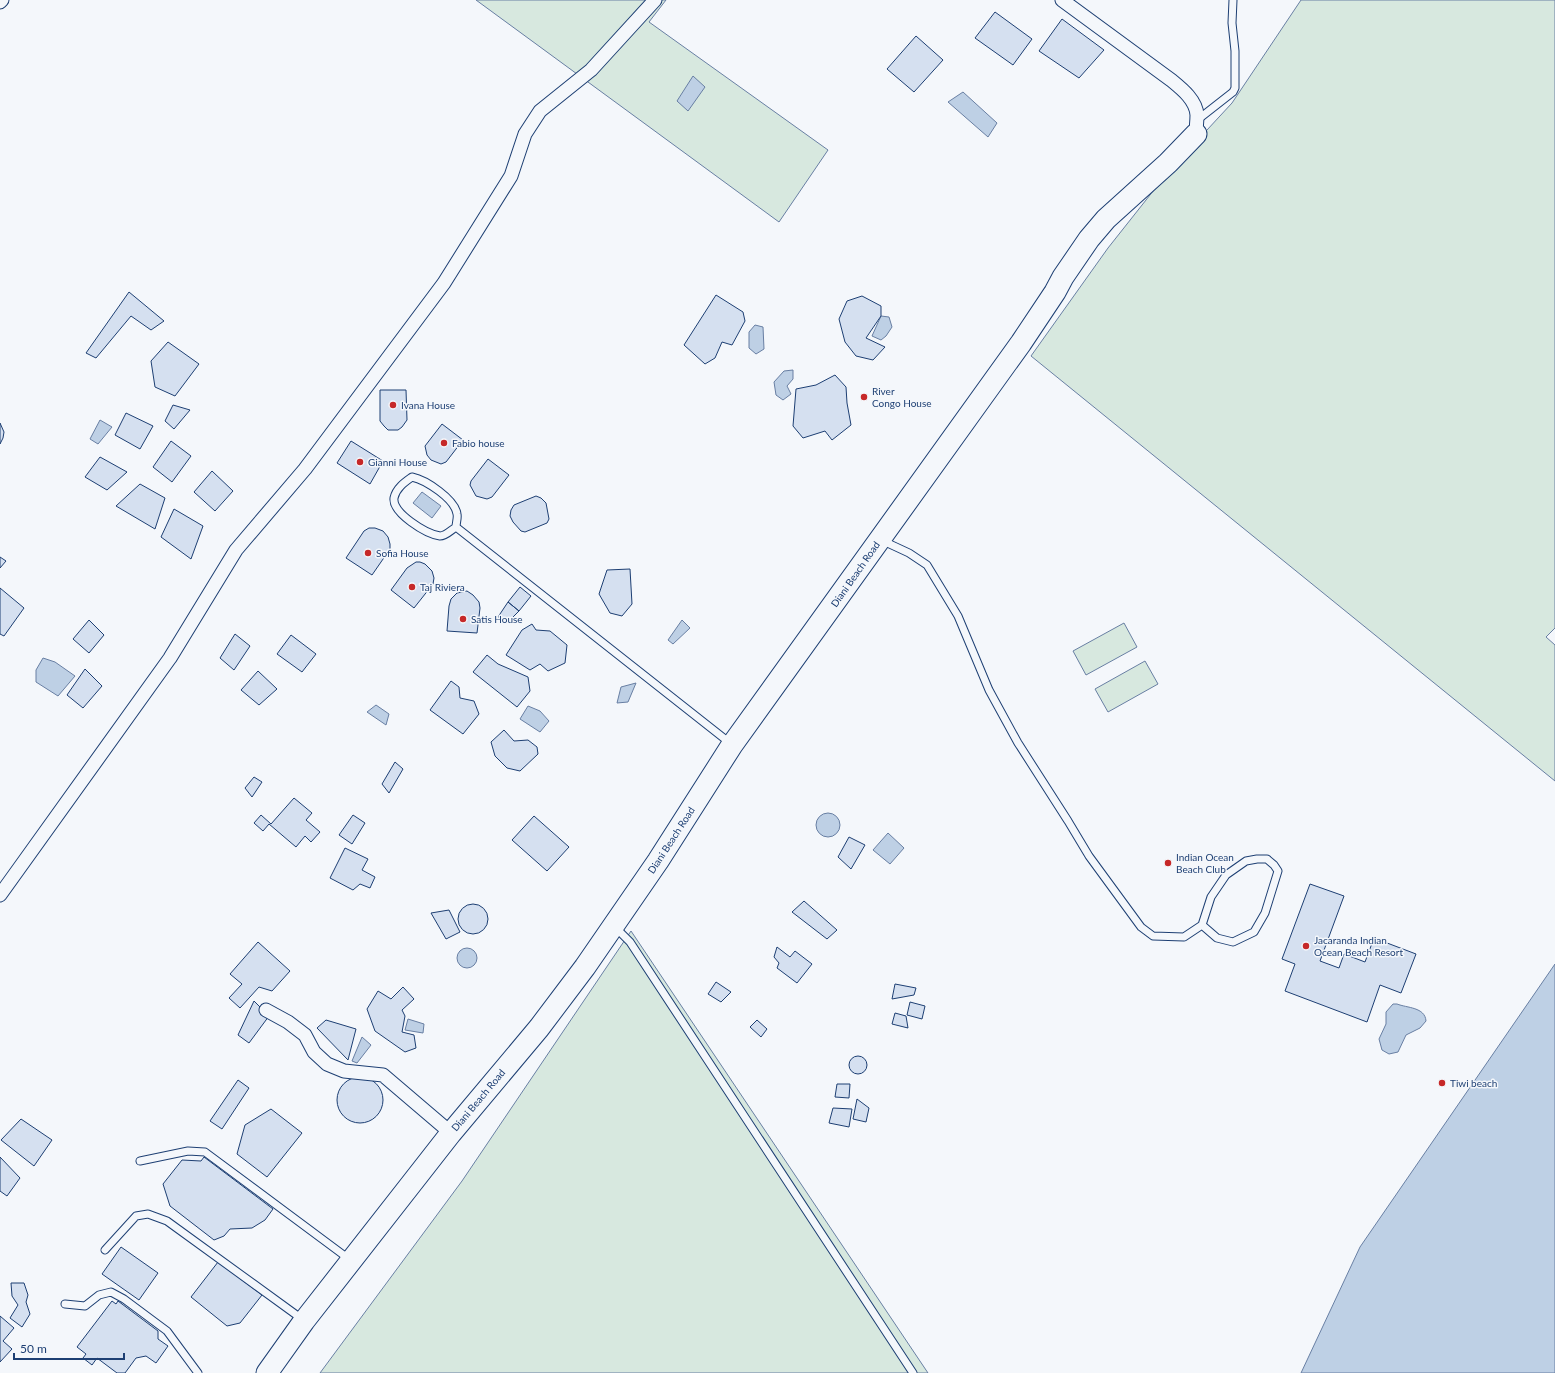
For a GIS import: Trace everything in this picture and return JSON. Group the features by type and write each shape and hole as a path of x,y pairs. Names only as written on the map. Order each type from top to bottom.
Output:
{"main road":[{"name":"Diani Beach Road","path":"267,1373 304,1321 451,1134 539,1028 614,926 732,745 1008,362 1089,239 1106,219 1168,163 1196,127"}],"street":[{"path":"0,895 170,658 236,550 305,468 444,283 511,176 525,134 540,111 591,70 655,0"},
{"path":"1062,0 1179,86 1192,100 1197,114 1196,127"},
{"path":"266,1010 288,1022 304,1035 314,1052 327,1064 344,1071 383,1075 451,1134"}],"lane":[{"path":"1196,127 1235,88 1235,51 1232,23 1233,0"},
{"path":"412,477 420,479 441,493 453,506 458,515 456,527 447,534 441,536 427,532 412,523 399,510 394,497 403,484 412,477"},
{"path":"456,527 732,745"},
{"path":"880,539 909,553 927,565 958,616 989,690 1018,743 1089,856 1141,927 1153,936 1184,936 1202,925 1211,897 1226,874 1246,861 1267,859 1274,864 1278,871 1265,913 1254,932 1233,942 1217,938 1202,925"},
{"path":"614,926 630,942 913,1373"},
{"path":"140,1160 188,1151 205,1152 352,1260"},
{"path":"105,1250 136,1216 148,1214 167,1221 304,1321"},
{"path":"65,1304 85,1306 99,1295 111,1292 124,1299 167,1331 198,1373"}],"shaded area":[{"path":"476,0 666,0 649,22 828,150 779,222"},
{"path":"1301,0 1555,0 1555,628 1546,637 1555,645 1555,781 1031,356 1108,248 1169,171 1232,103"},
{"path":"1124,623 1137,647 1086,675 1073,651"},
{"path":"1145,661 1158,684 1108,712 1095,689"},
{"path":"631,931 928,1373 320,1373 462,1181"}],"water":[{"path":"693,76 705,87 688,111 677,101"},
{"path":"963,92 997,123 988,137 948,102"},
{"path":"881,316 889,317 892,327 886,336 881,340 872,336"},
{"path":"755,325 763,327 764,349 756,354 749,348 749,332"},
{"path":"793,370 793,379 787,386 791,394 783,400 776,395 774,382 784,371"},
{"path":"100,420 112,427 98,444 90,439"},
{"path":"422,492 441,506 432,518 413,503"},
{"path":"682,620 690,628 673,644 668,640"},
{"path":"43,658 55,662 75,676 58,696 36,682 36,670"},
{"path":"636,683 628,702 617,703 621,687"},
{"path":"376,705 389,714 386,725 367,712"},
{"path":"528,706 540,711 549,721 540,732 520,719"},
{"path":"828,813 837,816 840,825 837,834 828,837 819,834 816,825 819,816"},
{"path":"888,833 904,848 890,864 873,850"},
{"path":"467,948 474,951 477,958 474,965 467,968 460,965 457,958 460,951"},
{"path":"1555,964 1555,1373 1301,1373 1360,1247"},
{"path":"1393,1004 1419,1011 1425,1016 1426,1021 1420,1028 1406,1035 1398,1052 1389,1054 1382,1050 1379,1039 1386,1024 1386,1012"},
{"path":"408,1019 424,1024 423,1033 405,1030"},
{"path":"362,1037 371,1045 357,1063 352,1061"}],"building":[{"path":"995,12 1032,39 1013,65 975,38"},
{"path":"1062,19 1104,50 1079,78 1039,51"},
{"path":"916,36 943,60 914,92 887,69"},
{"path":"129,292 164,321 151,330 131,316 96,358 86,353"},
{"path":"716,295 743,312 745,321 732,345 722,342 715,358 705,364 684,345"},
{"path":"862,296 881,306 881,316 866,338 885,347 873,360 856,356 845,342 839,319 847,301"},
{"path":"168,342 199,364 175,396 155,387 151,361"},
{"path":"835,375 846,387 851,425 832,440 825,431 803,438 793,426 796,389 816,385"},
{"name":"Ivana House","path":"380,390 406,390 407,420 398,430 388,430 380,421"},
{"path":"173,405 190,410 174,429 165,421"},
{"path":"126,413 153,426 140,449 115,435"},
{"path":"0,423 4,432 0,444"},
{"name":"Fabio house","path":"442,424 463,440 446,462 441,464 431,460 427,455 425,446"},
{"path":"171,441 191,456 172,482 153,467"},
{"name":"Gianni House","path":"351,441 383,461 370,484 337,463"},
{"path":"100,457 127,472 107,490 85,477"},
{"path":"488,459 509,475 492,497 487,499 476,496 470,485 471,481"},
{"path":"212,471 233,491 215,511 194,492"},
{"path":"140,484 165,498 155,529 116,506"},
{"path":"536,496 541,498 546,503 549,519 547,523 525,532 521,531 510,516 511,510 514,505"},
{"path":"174,509 203,526 191,559 161,537"},
{"name":"Sofia House","path":"369,528 375,528 383,531 388,537 390,544 390,549 372,575 346,558 364,531"},
{"path":"0,557 6,561 0,568"},
{"name":"Taj Riviera","path":"416,562 425,564 432,571 434,578 433,584 414,608 391,590 407,568"},
{"path":"630,569 632,604 622,616 610,613 599,594 607,570"},
{"path":"520,587 531,596 519,611 508,602"},
{"path":"0,588 24,608 4,636 0,634"},
{"name":"Satis House","path":"467,591 479,602 480,608 477,633 447,631 451,599 457,593"},
{"path":"508,602 519,611 507,623 498,617"},
{"path":"89,620 104,635 89,653 73,639"},
{"path":"532,624 536,630 550,631 567,645 565,663 548,671 540,664 530,670 506,655 522,630"},
{"path":"235,634 250,646 234,670 220,658"},
{"path":"291,635 316,654 302,672 277,654"},
{"path":"487,655 498,664 528,677 530,691 517,707 473,672"},
{"path":"85,669 102,686 83,708 67,695"},
{"path":"258,671 277,689 259,705 241,690"},
{"path":"451,681 459,687 460,698 474,701 479,714 463,734 430,710"},
{"path":"504,730 514,741 528,740 537,747 538,754 520,771 507,768 495,756 491,742"},
{"path":"395,762 403,769 389,793 382,784"},
{"path":"254,777 262,782 252,797 245,788"},
{"path":"294,798 312,813 306,820 320,832 311,842 305,836 296,847 269,824 263,831 254,823 261,815 271,824"},
{"path":"353,815 365,823 352,844 339,835"},
{"path":"534,816 569,847 547,871 512,840"},
{"path":"849,837 865,845 851,869 838,857"},
{"path":"345,848 368,859 362,870 375,877 370,888 360,884 353,890 330,878"},
{"name":"Jacaranda Indian Ocean Beach Resort","path":"1310,884 1344,896 1320,961 1339,968 1344,954 1365,962 1374,938 1416,954 1401,993 1380,985 1367,1022 1285,991 1295,964 1282,959"},
{"path":"804,901 837,930 827,939 792,912"},
{"path":"473,904 484,908 488,919 484,930 473,934 462,930 458,919 462,908"},
{"path":"449,910 460,932 446,939 431,913"},
{"path":"258,942 290,971 272,991 259,987 240,1008 229,998 242,984 230,974"},
{"path":"777,947 790,957 795,951 812,964 797,983 777,968 779,963 774,957"},
{"path":"716,982 731,992 721,1002 708,994"},
{"path":"895,984 916,988 914,995 892,999"},
{"path":"403,987 414,999 402,1010 405,1016 402,1032 414,1035 416,1048 405,1052 375,1031 367,1009 378,991 391,999"},
{"path":"254,1001 269,1016 249,1043 238,1035"},
{"path":"910,1002 925,1006 922,1019 907,1015"},
{"path":"895,1013 906,1016 908,1028 892,1024"},
{"path":"326,1020 356,1029 348,1060 317,1028"},
{"path":"757,1020 767,1029 761,1037 750,1027"},
{"path":"858,1056 864,1059 867,1065 864,1071 858,1074 852,1071 849,1065 852,1059"},
{"path":"365,1077 369,1078 379,1087 382,1091 382,1109 373,1119 365,1123 355,1123 347,1119 338,1109 337,1095 341,1087 351,1078"},
{"path":"238,1080 249,1088 222,1129 210,1121"},
{"path":"837,1084 850,1084 849,1098 835,1097"},
{"path":"857,1099 869,1108 866,1122 853,1119"},
{"path":"833,1108 852,1109 849,1127 829,1123"},
{"path":"271,1109 302,1133 267,1177 237,1154 245,1125"},
{"path":"21,1119 52,1140 34,1166 1,1140"},
{"path":"0,1157 20,1178 7,1196 0,1191"},
{"path":"204,1157 273,1209 265,1220 252,1228 230,1229 224,1236 214,1240 170,1206 163,1184 182,1160 201,1161"},
{"path":"121,1247 158,1273 139,1300 102,1274"},
{"path":"218,1262 262,1295 240,1323 227,1326 191,1297"},
{"path":"11,1283 24,1283 28,1295 26,1302 30,1314 22,1327 10,1318 18,1305 12,1296"},
{"path":"112,1301 116,1304 118,1301 158,1331 158,1339 168,1346 156,1363 146,1356 136,1358 125,1373 117,1373 97,1358 92,1365 83,1358 86,1354 77,1347"},
{"path":"0,1316 14,1328 3,1341 12,1349 0,1362"}],"place":[{"name":"River Congo House","path":"864,397"},
{"name":"Ivana House","path":"393,405"},
{"name":"Fabio house","path":"444,443"},
{"name":"Gianni House","path":"360,462"},
{"name":"Sofia House","path":"368,553"},
{"name":"Taj Riviera","path":"412,587"},
{"name":"Satis House","path":"463,619"},
{"name":"Indian Ocean Beach Club","path":"1168,863"},
{"name":"Jacaranda Indian Ocean Beach Resort","path":"1306,946"},
{"name":"Tiwi beach","path":"1442,1083"}]}
